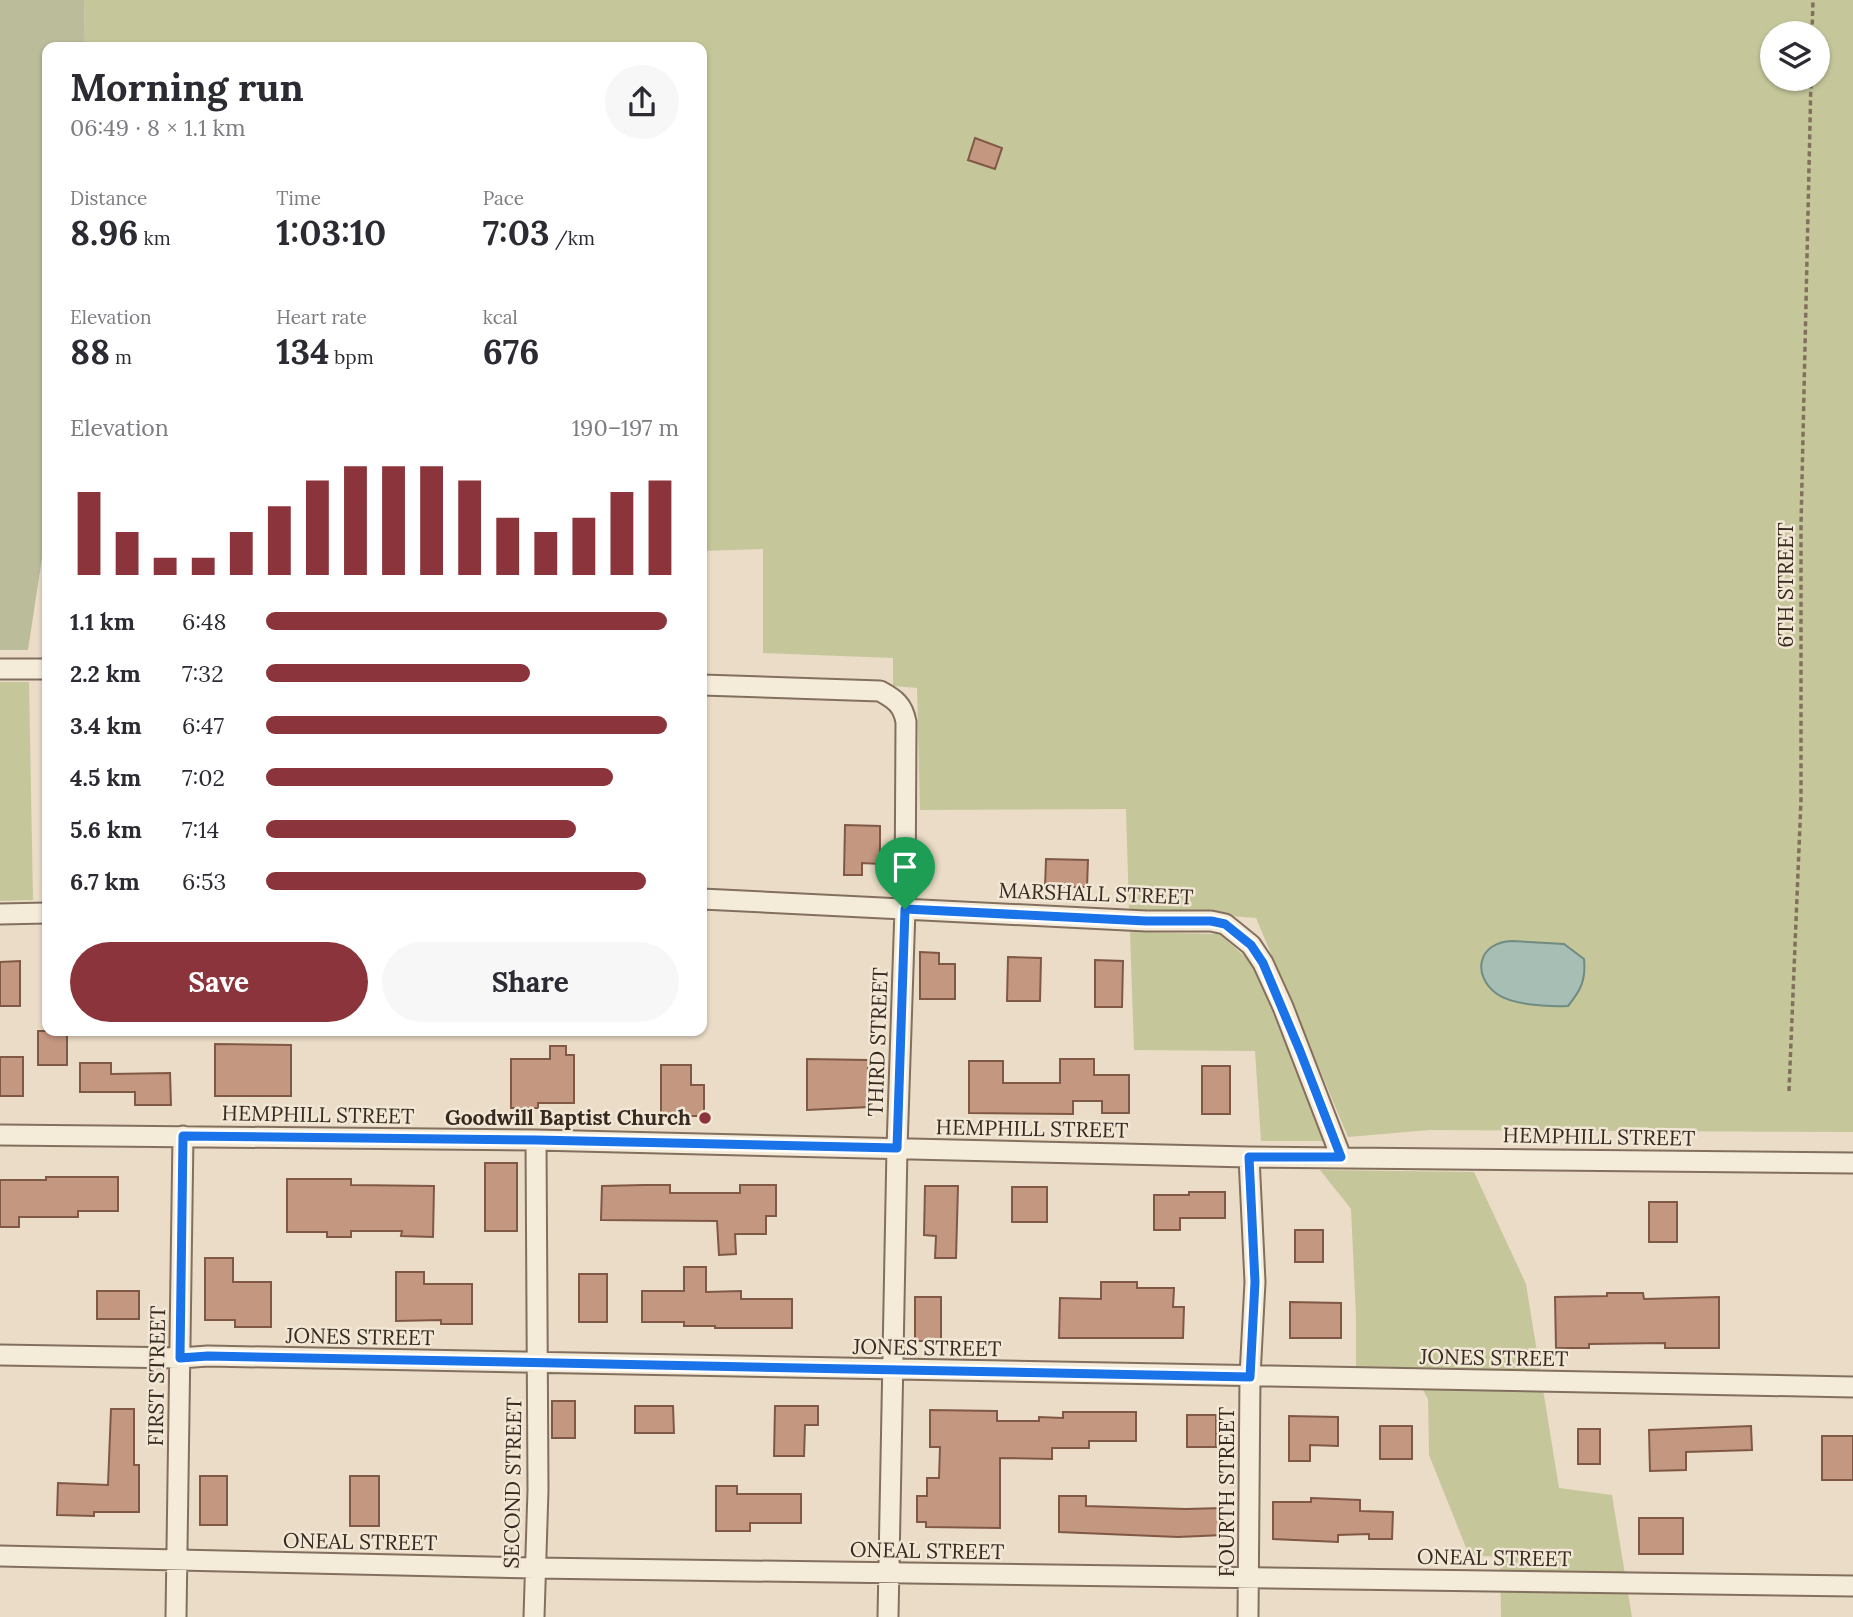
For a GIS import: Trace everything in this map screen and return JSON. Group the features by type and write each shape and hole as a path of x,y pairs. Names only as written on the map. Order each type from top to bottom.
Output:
{"street":[{"path":"0,668 42,669"},
{"name":"THIRD STREET","path":"707,685 880,691 899,703 906,722 905,909 897,1148 888,1617"},
{"name":"MARSHALL STREET","path":"707,900 1133,920 1211,921 1225,924 1251,945 1263,963 1341,1157"},
{"path":"0,915 42,914"},
{"name":"HEMPHILL STREET","path":"0,1135 536,1140 1249,1157 1853,1163"},
{"name":"FIRST STREET","path":"176,1617 183,1136"},
{"name":"SECOND STREET","path":"534,1617 538,1490 536,1140"},
{"name":"FOURTH STREET","path":"1248,1617 1250,1377 1255,1282 1249,1157"},
{"name":"JONES STREET","path":"0,1355 180,1358 222,1356 1853,1387"},
{"name":"ONEAL STREET","path":"0,1556 536,1568 1853,1586"}],"path":[{"path":"1812,21 1813,0"},
{"name":"6TH STREET","path":"1789,1091 1801,800 1802,512 1811,91"}],"green space":[{"path":"0,0 84,0 85,42 42,42 42,558 28,650 0,650"},
{"path":"84,0 1853,0 1853,1132 1430,1130 1348,1137 1256,918 1129,909 1126,809 920,810 917,688 893,686 893,658 763,653 763,549 707,551 707,42 85,42"},
{"path":"0,682 29,682 33,900 0,901"},
{"path":"1130,932 1220,934 1253,964 1325,1141 1261,1141 1255,1051 1134,1050"},
{"path":"1320,1170 1474,1172 1526,1284 1559,1488 1612,1495 1632,1617 1501,1617 1500,1557 1469,1555 1429,1455 1428,1399 1410,1367 1356,1367 1351,1209"}],"shaded area":[{"path":"1512,941 1564,944 1584,959 1582,984 1568,1006 1542,1006 1512,1001 1497,994 1489,986 1481,969 1485,953 1501,943"}],"building":[{"path":"975,138 1002,148 995,169 968,160"},
{"path":"845,825 880,826 880,864 862,863 862,875 844,875"},
{"path":"1046,859 1088,860 1087,887 1045,887"},
{"path":"920,952 939,953 939,964 955,964 955,999 920,999"},
{"path":"1008,957 1041,958 1040,1001 1007,1001"},
{"path":"1095,960 1123,961 1122,1007 1095,1007"},
{"path":"20,961 20,1006 0,1006 0,962"},
{"path":"38,1031 42,1031 42,1036 67,1036 67,1065 38,1065"},
{"path":"215,1044 291,1045 291,1096 215,1096"},
{"path":"550,1046 566,1046 566,1055 574,1055 574,1103 538,1103 538,1108 511,1108 511,1059 550,1059"},
{"path":"0,1057 23,1057 23,1096 0,1096"},
{"path":"807,1059 868,1060 869,1107 807,1110"},
{"path":"1060,1059 1094,1059 1094,1075 1129,1075 1129,1113 1102,1113 1102,1101 1073,1101 1073,1114 969,1113 969,1061 1003,1061 1003,1083 1060,1083"},
{"path":"80,1063 111,1063 111,1074 170,1073 171,1105 135,1105 135,1092 80,1092"},
{"path":"661,1065 691,1065 691,1085 704,1085 704,1116 661,1116"},
{"path":"1202,1066 1230,1066 1230,1114 1202,1114"},
{"path":"485,1163 517,1163 517,1231 485,1231"},
{"path":"46,1177 118,1177 118,1211 78,1211 78,1217 19,1217 19,1227 0,1227 0,1180 46,1180"},
{"path":"287,1179 351,1179 351,1185 434,1186 433,1237 401,1236 402,1231 351,1231 351,1237 327,1237 327,1232 287,1232"},
{"path":"670,1185 670,1193 740,1193 740,1185 776,1185 776,1216 766,1216 766,1234 735,1234 736,1254 719,1255 717,1221 601,1220 602,1186"},
{"path":"925,1186 958,1186 956,1258 935,1258 936,1236 924,1235"},
{"path":"1012,1187 1047,1187 1047,1222 1012,1222"},
{"path":"1189,1192 1225,1192 1225,1218 1180,1218 1180,1230 1154,1230 1154,1195 1189,1195"},
{"path":"1649,1202 1677,1202 1677,1242 1649,1242"},
{"path":"1295,1230 1323,1230 1323,1262 1295,1262"},
{"path":"205,1258 233,1258 233,1282 271,1282 271,1327 235,1327 235,1320 205,1320"},
{"path":"684,1267 706,1267 706,1292 741,1291 741,1299 792,1299 792,1328 715,1328 684,1326 684,1322 642,1322 642,1291 684,1291"},
{"path":"396,1272 424,1272 424,1284 472,1284 472,1324 441,1324 441,1320 396,1321"},
{"path":"579,1274 607,1274 607,1322 579,1322"},
{"path":"1101,1282 1137,1282 1137,1288 1174,1288 1173,1307 1184,1307 1183,1338 1059,1338 1060,1298 1101,1299"},
{"path":"97,1291 139,1291 139,1319 97,1319"},
{"path":"1607,1293 1643,1293 1644,1299 1719,1297 1719,1348 1665,1348 1665,1343 1589,1344 1589,1348 1556,1348 1555,1297 1607,1296"},
{"path":"915,1297 941,1297 941,1341 915,1341"},
{"path":"1290,1302 1341,1303 1341,1338 1290,1338"},
{"path":"552,1401 575,1401 575,1438 552,1438"},
{"path":"635,1406 673,1406 674,1433 635,1433"},
{"path":"775,1406 818,1406 818,1425 805,1425 804,1456 774,1456"},
{"path":"111,1409 134,1409 134,1465 139,1465 139,1512 94,1512 94,1516 57,1515 58,1483 108,1485"},
{"path":"930,1410 997,1411 997,1421 1063,1418 1063,1412 1136,1412 1136,1441 1089,1441 1089,1448 1052,1448 1052,1459 1000,1458 1000,1528 926,1527 926,1522 917,1522 917,1496 927,1496 927,1478 939,1478 940,1447 930,1447"},
{"path":"1187,1415 1216,1415 1216,1447 1187,1447"},
{"path":"1289,1416 1338,1417 1338,1446 1310,1445 1310,1461 1289,1461"},
{"path":"1380,1426 1412,1426 1412,1459 1380,1459"},
{"path":"1751,1426 1752,1450 1686,1452 1686,1470 1650,1471 1649,1430"},
{"path":"1578,1429 1600,1429 1600,1464 1578,1464"},
{"path":"1822,1436 1853,1436 1853,1480 1822,1480"},
{"path":"200,1476 227,1476 227,1525 200,1525"},
{"path":"350,1476 379,1476 379,1526 350,1526"},
{"path":"716,1486 737,1486 737,1494 801,1494 801,1523 750,1523 750,1531 716,1531"},
{"path":"1059,1496 1086,1496 1086,1506 1223,1508 1223,1535 1178,1537 1059,1532"},
{"path":"1311,1498 1360,1500 1360,1511 1393,1512 1392,1539 1369,1539 1369,1534 1338,1535 1338,1542 1273,1539 1273,1502 1311,1502"},
{"path":"1639,1518 1683,1518 1683,1554 1639,1554"}],"place":[{"name":"Goodwill Baptist Church","path":"705,1118"}],"route":[{"path":"905,909 1146,921 1211,921 1225,924 1251,945 1263,963 1283,1007 1341,1157 1249,1157 1255,1282 1250,1377 208,1356 180,1358 183,1136 897,1148 905,909"}]}
